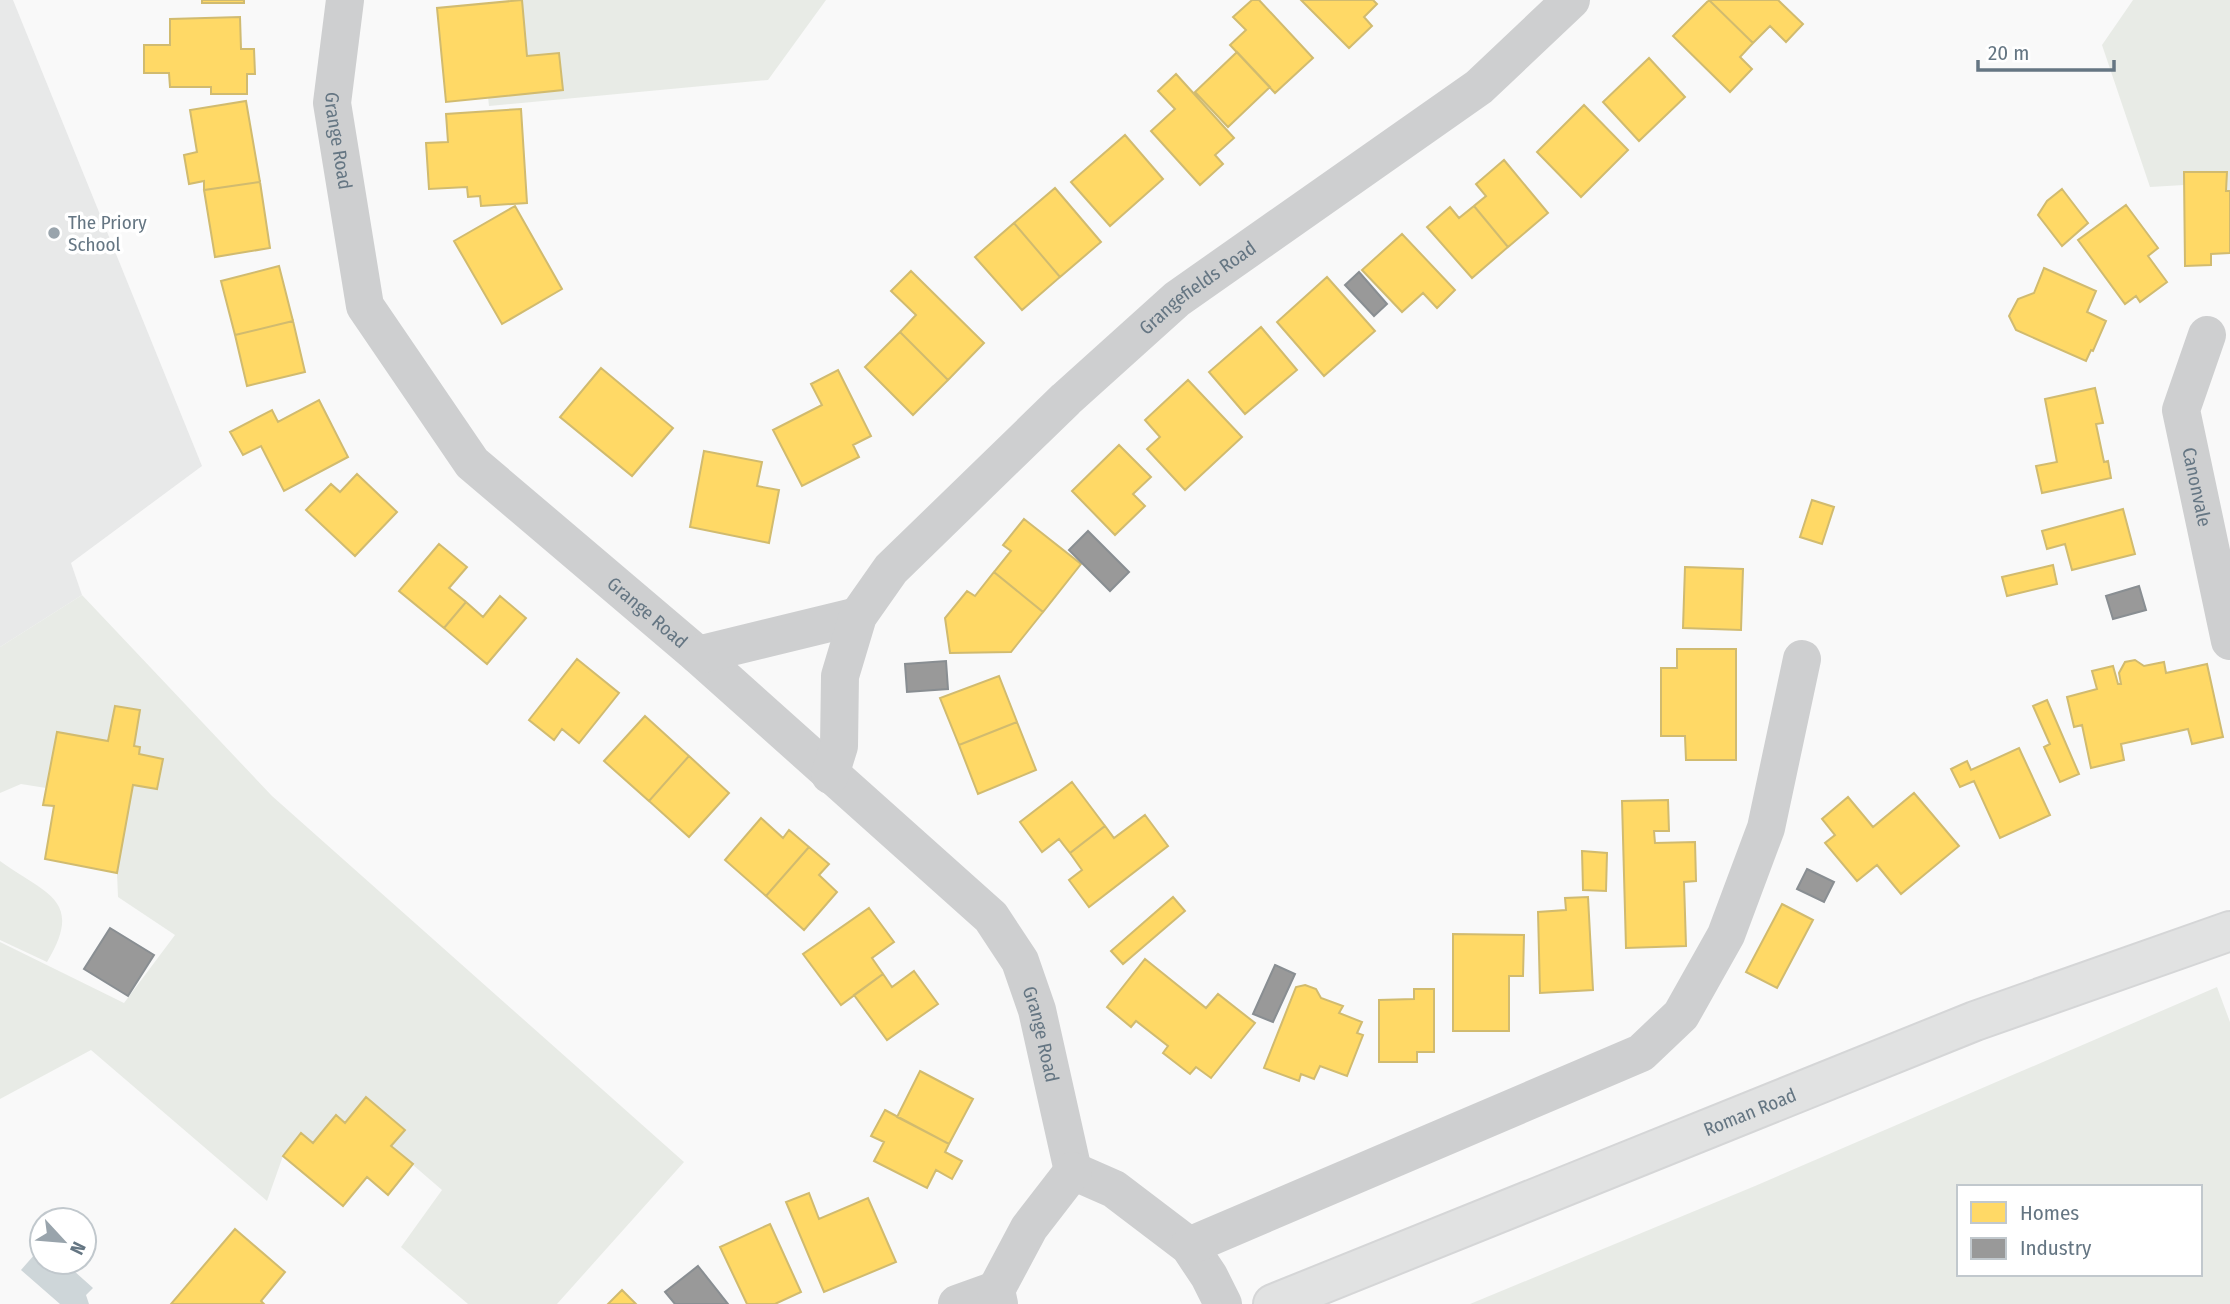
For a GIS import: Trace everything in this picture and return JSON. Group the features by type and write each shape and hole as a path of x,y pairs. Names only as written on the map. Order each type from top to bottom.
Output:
{"main road":[{"name":"Roman Road","path":"1273,1304 1975,1021 2230,931"}],"street":[{"name":"Grange Road","path":"345,0 332,103 365,306 472,463 698,655 991,917 1020,961 1037,1010 1073,1171"},
{"name":"Grangefields Road","path":"830,775 839,746 840,676 858,616 891,569 1066,399 1177,299 1479,87 1571,0"},
{"name":"Canonvale","path":"2207,335 2181,410 2230,641"},
{"path":"698,655 858,616"},
{"path":"1189,1246 1641,1053 1671,1025 1681,1015 1726,935 1766,828 1802,659"},
{"path":"957,1304 998,1297 1029,1227 1073,1171 1114,1189 1189,1246 1223,1304"}],"shaded area":[{"name":"The Priory School","path":"0,0 13,0 202,466 71,563 82,595 0,647"},
{"path":"522,0 826,0 768,80 489,106 488,97 563,90 559,53 527,56"},
{"path":"2133,0 2230,0 2230,191 2226,191 2226,172 2185,172 2184,185 2150,187 2102,45"},
{"path":"82,595 272,796 684,1162 557,1304 468,1304 401,1247 442,1190 391,1146 405,1130 366,1097 345,1123 335,1116 313,1143 301,1133 283,1156 267,1201 91,1050 0,1099 0,942 124,1003 175,935 118,897 117,873 133,785 157,789 163,759 139,754 140,747 134,746 140,710 115,706 108,741 57,732 46,788 21,784 0,793 0,647"},
{"path":"0,861 45,891 55,900 61,911 62,924 58,941 47,962 0,940"},
{"path":"2217,987 2230,1022 2230,1304 1470,1304 1755,1186"},
{"path":"28,1262 28,1276 80,1276 93,1288 86,1295 89,1304 60,1304 21,1270"}],"building: Homes":[{"path":"202,0 244,0 244,3 202,3"},
{"path":"522,0 527,56 559,53 563,90 446,102 437,8"},
{"path":"1252,0 1259,0 1313,58 1275,93 1230,45 1246,30 1233,17"},
{"path":"1301,0 1373,0 1377,4 1364,17 1372,26 1349,48"},
{"path":"1709,0 1778,0 1803,24 1786,42 1770,26 1753,43"},
{"path":"1709,0 1753,43 1740,57 1752,69 1730,92 1673,36"},
{"path":"240,17 241,49 254,49 255,74 247,74 247,94 211,94 211,87 170,87 169,73 144,73 144,45 170,45 170,19"},
{"path":"1237,52 1270,87 1228,127 1195,92"},
{"path":"1649,58 1685,97 1639,141 1603,102"},
{"path":"1176,74 1234,138 1215,155 1223,164 1200,185 1151,131 1175,109 1158,91"},
{"path":"246,101 260,182 204,190 204,181 189,184 184,155 197,152 190,110"},
{"path":"1584,105 1628,150 1581,197 1537,152"},
{"path":"521,109 527,203 481,206 480,196 468,197 467,187 429,189 426,143 448,142 446,114"},
{"path":"1125,135 1163,179 1110,226 1071,182"},
{"path":"1504,160 1548,213 1508,247 1474,206 1486,196 1476,184"},
{"path":"2184,172 2227,172 2226,191 2230,191 2230,253 2211,254 2211,265 2185,266"},
{"path":"260,182 270,248 215,257 204,190"},
{"path":"1055,188 1101,242 1060,277 1014,223"},
{"path":"2062,189 2088,223 2062,246 2038,215 2047,201"},
{"path":"2126,205 2158,248 2148,256 2167,282 2140,302 2136,296 2125,304 2078,240"},
{"path":"515,206 562,289 502,324 454,241"},
{"path":"1474,206 1508,247 1472,278 1427,227 1450,207 1459,218"},
{"path":"1014,223 1060,277 1022,310 975,257"},
{"path":"1402,234 1455,290 1437,308 1423,293 1402,312 1362,270"},
{"path":"279,266 293,321 235,335 221,281"},
{"path":"2044,268 2096,291 2087,312 2106,321 2086,361 2016,330 2009,316 2018,299 2034,293"},
{"path":"911,271 984,343 948,380 900,332 916,315 891,291"},
{"path":"1327,277 1375,331 1324,376 1277,322"},
{"path":"293,321 305,372 247,386 235,335"},
{"path":"1261,327 1297,370 1245,414 1209,372"},
{"path":"900,332 948,380 913,415 865,367"},
{"path":"601,368 673,428 632,476 560,417"},
{"path":"838,370 871,436 853,445 859,457 802,486 773,430 822,405 811,384"},
{"path":"1188,380 1242,437 1185,490 1147,449 1160,437 1145,420"},
{"path":"2095,388 2103,423 2096,424 2104,462 2108,461 2111,478 2042,493 2036,466 2057,462 2045,399"},
{"path":"319,400 348,457 284,491 261,446 243,455 230,432 272,410 278,422"},
{"path":"1119,445 1151,477 1133,494 1145,506 1115,535 1072,491"},
{"path":"704,451 762,462 757,486 779,490 769,543 690,527"},
{"path":"357,474 397,512 355,556 306,510 331,484 340,492"},
{"path":"1812,500 1834,507 1822,544 1800,537"},
{"path":"2123,509 2135,554 2072,570 2065,544 2047,549 2042,531"},
{"path":"1024,519 1081,564 1043,612 994,572 1011,551 1003,545"},
{"path":"439,544 467,567 449,588 466,602 444,628 399,591"},
{"path":"2053,565 2057,584 2007,596 2002,577"},
{"path":"1685,567 1743,569 1741,630 1683,628"},
{"path":"994,572 1043,612 1011,652 950,653 945,618 967,591 975,596"},
{"path":"500,596 526,618 487,664 444,628 466,602 483,617"},
{"path":"1677,649 1736,649 1736,760 1686,760 1685,736 1661,736 1661,668 1677,668"},
{"path":"577,659 619,693 579,743 562,729 554,740 529,720"},
{"path":"2135,660 2144,666 2164,662 2166,673 2207,664 2223,737 2192,744 2188,729 2121,744 2124,760 2091,768 2082,725 2074,727 2067,697 2097,689 2092,671 2113,666 2118,684 2121,684 2119,673 2125,662"},
{"path":"999,676 1017,722 959,745 940,698"},
{"path":"2047,700 2079,774 2060,782 2044,747 2050,744 2033,706"},
{"path":"115,706 140,710 134,746 140,747 139,754 163,759 157,789 133,785 117,873 45,859 54,806 43,805 57,732 108,741"},
{"path":"645,716 689,756 649,801 604,761"},
{"path":"1017,722 1036,770 978,794 959,745"},
{"path":"2019,748 2050,815 2000,838 1974,781 1960,787 1951,769 1967,761 1971,770"},
{"path":"689,756 729,793 689,837 649,801"},
{"path":"1072,782 1105,826 1070,853 1059,839 1042,852 1020,822"},
{"path":"1914,793 1959,846 1901,894 1877,865 1857,881 1825,843 1835,835 1822,819 1848,797 1873,827"},
{"path":"1668,800 1669,831 1654,831 1655,843 1695,842 1696,881 1684,882 1686,946 1626,948 1622,801"},
{"path":"1145,815 1168,846 1089,907 1069,880 1082,870 1070,853 1105,826 1114,838"},
{"path":"761,818 783,838 789,830 809,847 766,896 725,860"},
{"path":"809,847 829,864 819,875 837,892 804,930 766,896"},
{"path":"1582,851 1607,853 1606,891 1583,890"},
{"path":"1173,897 1185,911 1123,964 1111,951"},
{"path":"1588,897 1593,990 1540,993 1538,912 1566,910 1565,898"},
{"path":"1782,904 1813,920 1777,988 1746,972"},
{"path":"869,908 894,942 872,958 883,974 841,1005 803,954"},
{"path":"1453,934 1524,935 1523,976 1509,976 1509,1031 1453,1031"},
{"path":"1145,959 1206,1008 1218,994 1255,1023 1211,1078 1196,1067 1190,1074 1163,1053 1168,1046 1136,1021 1131,1027 1107,1007"},
{"path":"914,971 938,1004 887,1040 854,995 883,974 892,987"},
{"path":"1305,985 1316,989 1321,998 1343,1006 1339,1013 1362,1022 1357,1033 1363,1035 1347,1076 1320,1066 1314,1079 1301,1074 1299,1081 1264,1068 1296,987"},
{"path":"1414,989 1434,989 1434,1052 1417,1052 1417,1062 1379,1062 1379,1000 1414,999"},
{"path":"920,1071 973,1099 949,1144 897,1117"},
{"path":"366,1097 405,1130 391,1146 413,1164 388,1195 367,1177 343,1206 283,1156 301,1133 313,1143 336,1115 345,1123"},
{"path":"885,1110 949,1144 945,1152 962,1161 952,1179 936,1170 927,1188 874,1161 884,1142 871,1136"},
{"path":"809,1193 819,1219 868,1198 896,1262 824,1292 786,1202"},
{"path":"770,1224 801,1292 775,1304 747,1304 720,1247"},
{"path":"235,1229 285,1272 261,1301 264,1304 171,1304"},
{"path":"622,1290 636,1304 608,1304"}],"building: Industry":[{"path":"1359,272 1387,304 1374,316 1345,285"},
{"path":"1088,531 1129,572 1110,591 1069,550"},
{"path":"2139,586 2146,610 2113,619 2106,596"},
{"path":"946,661 948,689 907,692 905,664"},
{"path":"1807,869 1834,882 1824,902 1797,889"},
{"path":"110,928 154,955 128,996 84,969"},
{"path":"1275,965 1295,974 1273,1022 1253,1014"},
{"path":"698,1266 728,1304 675,1304 665,1292"}],"place":[{"name":"The Priory School","path":"54,233"}]}
